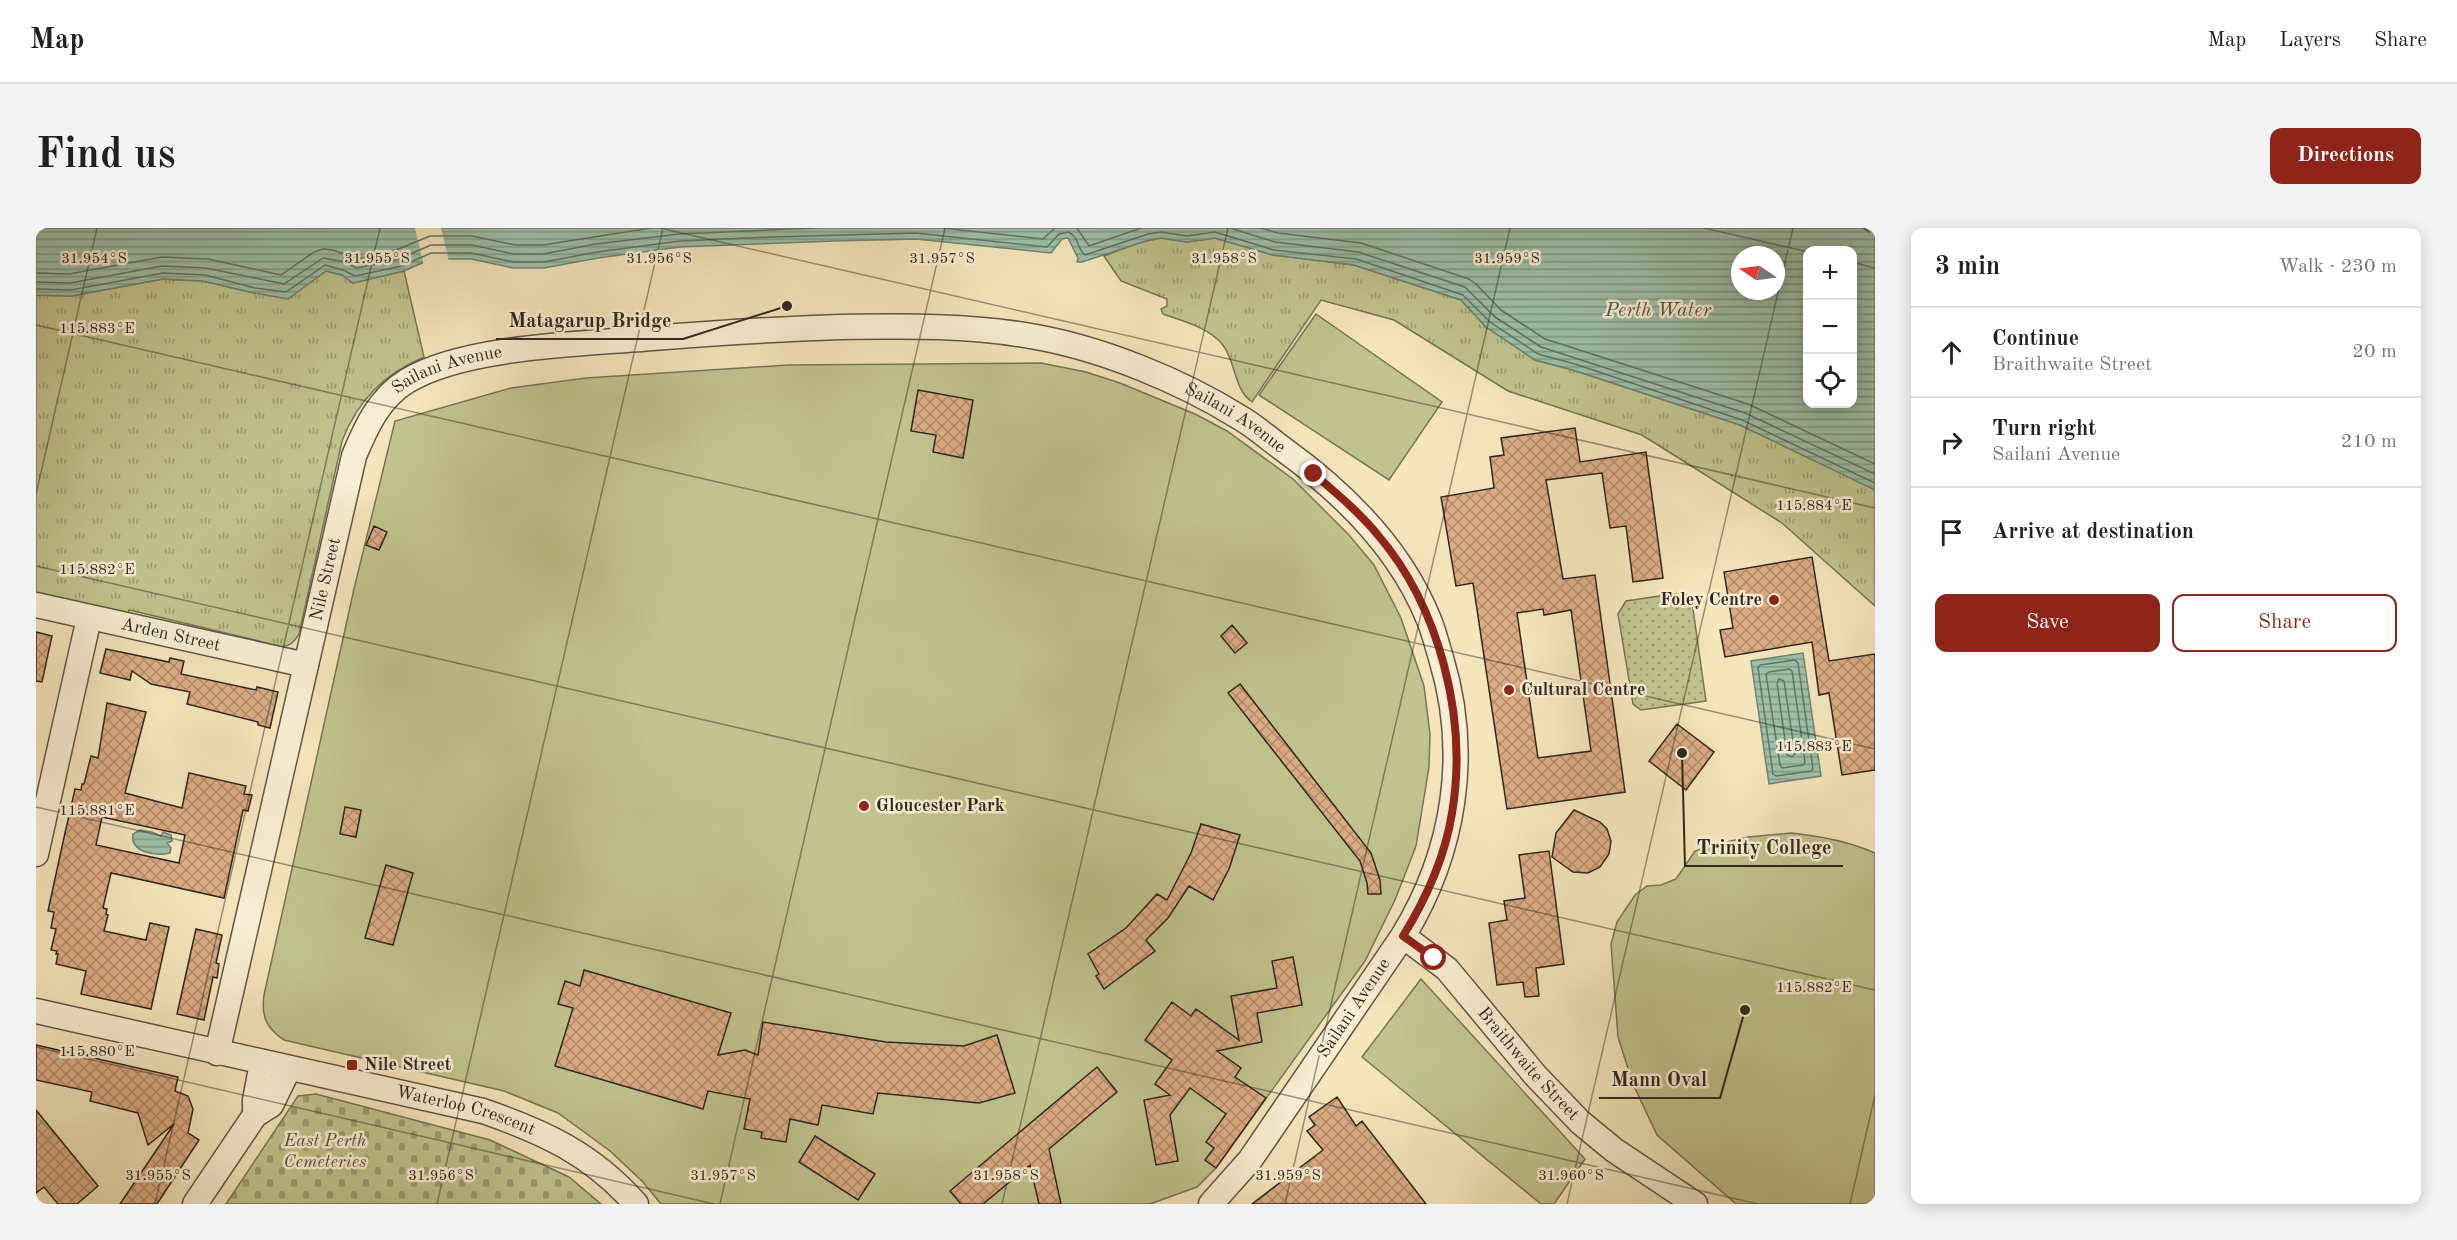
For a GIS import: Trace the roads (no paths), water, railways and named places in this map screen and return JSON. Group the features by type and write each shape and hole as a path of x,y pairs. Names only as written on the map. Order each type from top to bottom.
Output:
{"street":[{"name":"Sailani Avenue","path":"368,422 385,400 405,382 451,362 507,352 768,329 927,326 1011,333 1068,344 1120,360 1200,396 1240,417 1294,457 1344,500 1378,534 1407,577 1429,620 1447,684 1456,733 1456,779 1452,815 1422,906 1250,1160 1210,1204"},
{"name":"Nile Street","path":"217,1053 354,456 368,422"},
{"name":"Arden Street","path":"36,605 306,665"},
{"path":"36,854 89,618"},
{"name":"Braithwaite Street","path":"1403,936 1447,969 1535,1075 1580,1122 1614,1150 1695,1204"},
{"name":"Waterloo Crescent","path":"36,1011 483,1112 526,1126 589,1160 636,1204"},
{"path":"195,1204 255,1115 271,1105 275,1065"},
{"name":"Braithwaite Street","path":"1662,1184 1679,1204"}],"water":[{"name":"Perth Water","path":"36,228 1875,228 1875,490 1740,425 1573,370 1535,360 1486,327 1461,300 1354,265 1273,255 1215,238 1187,242 1161,238 1149,240 1082,262 1077,262 1078,258 1068,238 1062,239 1051,253 916,239 680,247 544,268 513,268 471,259 431,259 404,271 353,283 342,275 326,271 288,299 203,281 163,279 71,296 36,295"},
{"path":"1803,653 1821,776 1769,784 1751,661"},
{"path":"140,830 161,836 163,832 171,835 172,841 167,843 171,848 170,853 158,854 140,849 133,840 133,834"}],"place":[{"name":"Matagarup Bridge","path":"787,306"},
{"name":"Foley Centre","path":"1774,600"},
{"name":"Cultural Centre","path":"1509,690"},
{"name":"Trinity College","path":"1682,753"},
{"name":"Gloucester Park","path":"864,806"},
{"name":"Mann Oval","path":"1745,1010"},
{"name":"Nile Street","path":"352,1065"}],"park label":[{"name":"East Perth Cemeteries","path":"325,1151"}]}
